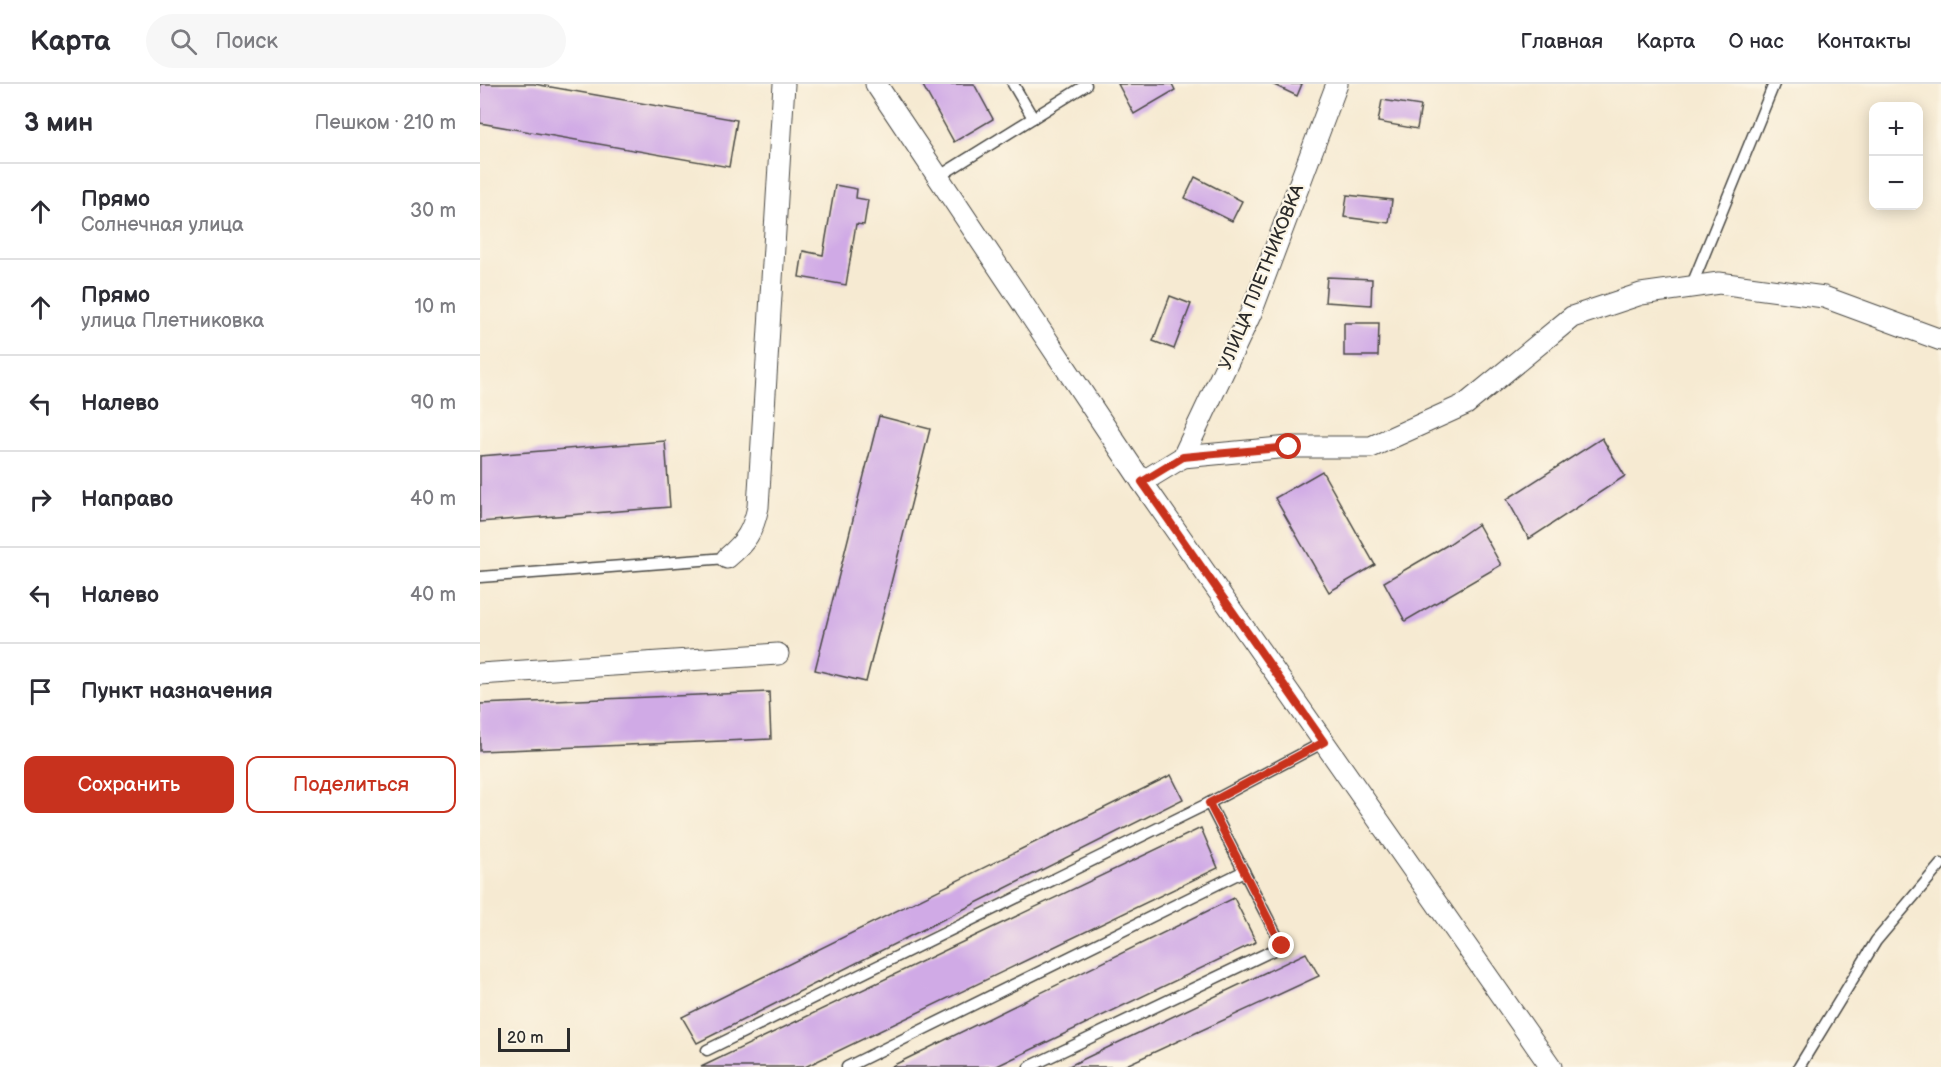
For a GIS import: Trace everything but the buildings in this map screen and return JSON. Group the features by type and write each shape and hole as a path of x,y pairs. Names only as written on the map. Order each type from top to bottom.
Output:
{"street":[{"path":"727,558 743,544 754,525 759,507 783,84"},
{"path":"876,84 1142,482 1551,1067"},
{"name":"УЛИЦА ПЛЕТНИКОВКА","path":"1183,457 1251,313 1337,84"},
{"path":"1142,482 1183,457 1289,447 1371,447 1466,404 1572,317 1641,294 1719,283 1824,297 1941,340"},
{"path":"480,674 778,654"}],"lane":[{"path":"1013,84 1033,118"},
{"path":"1691,287 1774,84"},
{"path":"938,177 1086,85"},
{"path":"480,577 727,558"},
{"path":"707,1050 1209,803 1324,742"},
{"path":"1029,1067 1282,946 1209,803"},
{"path":"1799,1067 1876,941 1941,864"},
{"path":"847,1067 1244,871"}],"route":[{"path":"1282,946 1209,803 1324,742 1142,482 1183,457 1289,447"}]}
